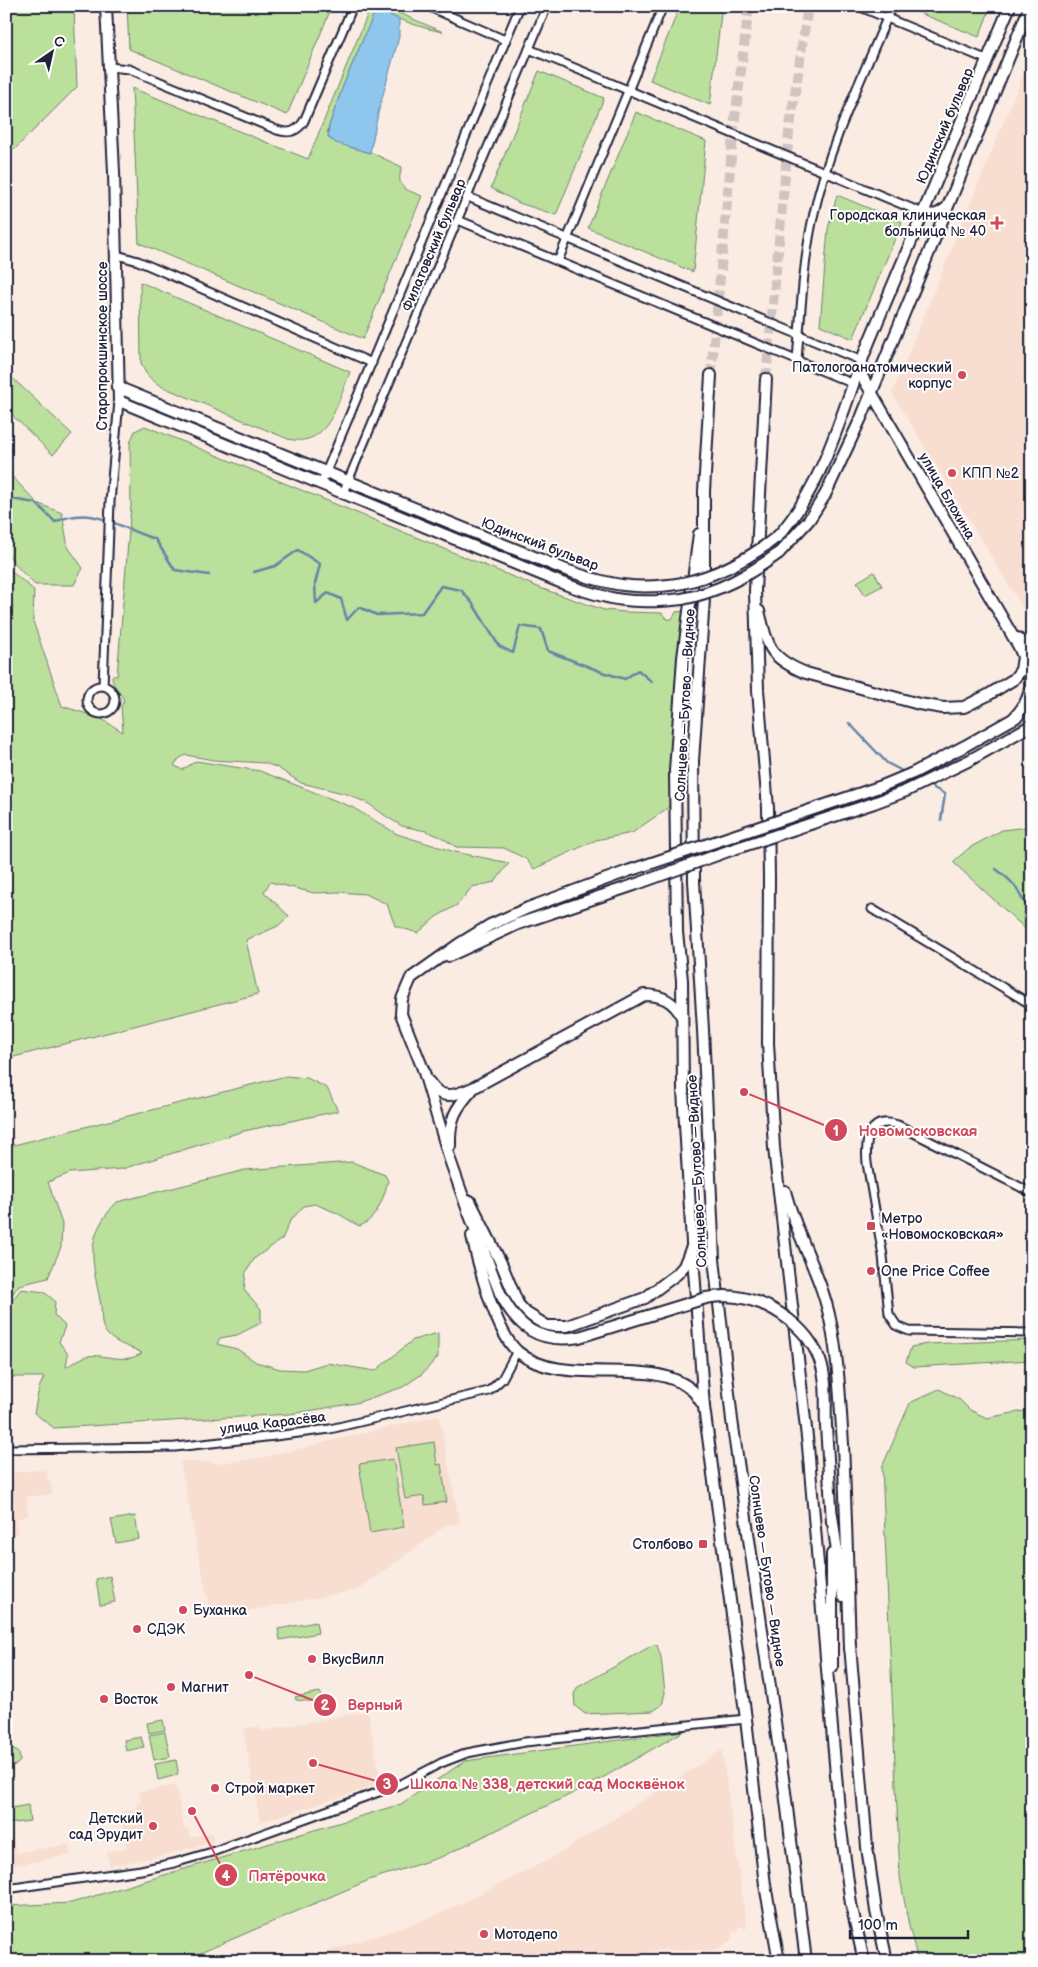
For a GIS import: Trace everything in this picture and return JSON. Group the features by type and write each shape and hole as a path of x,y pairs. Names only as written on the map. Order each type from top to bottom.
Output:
{"main road":[{"name":"Старопрокшинское шоссе","path":"106,6 117,255 117,387 119,401"},
{"name":"Юдинский бульвар","path":"117,387 566,570 600,582 657,588 700,579 727,569 757,552 778,536 792,520 811,491 1010,6"},
{"path":"872,394 1030,6"},
{"name":"улица Блохина","path":"861,366 872,394 1013,634 1023,656 1030,674 1031,688 1027,703 1013,719"},
{"name":"Солнцево — Бутово — Видное","path":"711,375 704,491 704,599 693,761 694,881 714,1259 732,1420 785,1792 806,1961"},
{"path":"766,379 755,591 758,690 768,808 768,1043 774,1148 808,1446 832,1745 844,1860 864,1961"},
{"name":"Юдинский бульвар","path":"119,401 562,583 599,596 624,601 656,602 696,596 733,583 779,553 809,520 825,495 872,394"},
{"path":"704,491 682,658 675,771 677,932 684,1019 683,1090 704,1407 746,1719 766,1886 779,1961"},
{"path":"755,591 770,647 777,657 788,666 806,673 919,704 943,708 964,707 1014,679 1021,670 1023,656"},
{"path":"1013,634 1032,649"},
{"path":"887,1961 876,1911 867,1847 850,1649 832,1515 824,1376 817,1354 807,1337 795,1324 762,1305 734,1297 706,1298 564,1340 548,1338 531,1331 520,1323 508,1309 500,1293 467,1208 450,1160 425,1075 401,1014 402,998 411,978 458,944 500,920 593,883 882,786 913,773 963,747 1032,708"},
{"path":"430,964 518,924 914,788 970,760 1032,725"},
{"path":"425,1075 440,1094 448,1096 474,1088 644,995 662,997 677,1007 684,1019"},
{"path":"450,1160 451,1122 454,1113 474,1088"},
{"path":"774,1148 789,1207 812,1263 830,1317 838,1363 845,1487 850,1649"},
{"path":"454,1172 498,1257 518,1304 526,1313 547,1326 567,1326 646,1298 677,1274 689,1257 692,1243"},
{"path":"467,1208 478,1261 496,1313 502,1330 517,1351 542,1365 565,1370 656,1375 671,1378 694,1392 704,1407"},
{"path":"832,1515 832,1745"}],"street":[{"path":"109,67 129,69 277,130 293,132 304,121 353,6"},
{"path":"427,6 505,40"},
{"name":"Филатовский бульвар","path":"321,484 520,6"},
{"name":"Филатовский бульвар","path":"342,492 547,6"},
{"path":"558,262 664,6"},
{"path":"858,6 988,60"},
{"path":"797,360 808,249 814,212 833,147 892,6"},
{"path":"529,49 924,213 936,213 949,205"},
{"path":"468,197 799,335 861,366"},
{"path":"458,220 854,384"},
{"path":"117,255 138,262 372,363"},
{"name":"Старопрокшинское шоссе","path":"103,686 110,502 119,401"},
{"path":"103,686 113,692 116,700 113,708 101,714 93,711 87,699 93,688 103,686"},
{"path":"872,909 1032,1005"},
{"path":"1030,1191 892,1122 875,1127 866,1141 882,1248 889,1314 894,1324 902,1330 909,1331 1032,1332"},
{"name":"улица Карасёва","path":"6,1450 175,1447 330,1429 489,1391 502,1379 517,1351"},
{"path":"6,1889 141,1870 193,1857 401,1784 441,1763 467,1753 534,1741 746,1719"}],"shaded area":[{"name":"Городская клиническая больница № 40","path":"1032,53 1032,619 1030,620 892,393"},
{"path":"439,1415 460,1523 447,1525 358,1590 211,1618 180,1461 219,1463 260,1458"},
{"path":"46,1469 53,1494 27,1497 28,1516 16,1519 18,1534 6,1536 6,1473"},
{"path":"368,1711 381,1782 360,1791 260,1822 243,1729 259,1726 260,1731"},
{"path":"722,1750 747,1929 739,1926 738,1932 733,1930 731,1941 718,1950 658,1950 645,1954 637,1961 299,1961 435,1916 550,1859"},
{"name":"Детский сад Эрудит","path":"176,1785 184,1830 189,1830 190,1837 212,1833 214,1842 161,1856 109,1866 107,1852 127,1848 120,1812 138,1808 137,1803 141,1802 139,1792"},
{"path":"13,1837 16,1853 68,1844 71,1855 6,1867 6,1838"}],"green space":[{"path":"6,6 74,6 77,87 6,158"},
{"path":"127,6 332,6 287,115 129,49"},
{"path":"371,6 383,6 443,32 409,23 376,9 343,86 327,131 331,140 372,153 402,167 400,179 403,187 422,196 363,339 139,243 132,88 308,159"},
{"path":"680,6 722,6 710,105 650,80"},
{"path":"914,6 991,6 979,37 912,10"},
{"path":"539,71 604,98 556,215 519,203 491,188"},
{"path":"636,112 706,141 693,272 588,228"},
{"path":"837,195 902,222 853,339 820,325 828,229"},
{"path":"140,282 350,372 330,420 313,437 302,440 288,439 163,387 152,380 141,363"},
{"path":"6,372 72,434 53,455 6,409"},
{"path":"145,426 540,588 604,610 662,613 666,618 670,619 672,619 676,612 686,611 675,715 669,807 632,833 596,840 534,869 526,859 504,848 456,847 441,837 426,831 402,826 369,804 347,794 301,783 278,768 265,763 213,760 186,755 180,758 174,765 182,770 196,761 260,771 352,807 397,834 455,852 509,863 495,882 472,887 457,905 436,917 418,933 395,926 387,904 365,894 314,893 270,882 264,892 289,916 278,926 246,940 258,994 6,1059 6,567 34,590 33,621 62,706 100,718 123,732 121,706 124,701 113,683 112,676 117,676 131,506 130,443 135,431"},
{"path":"6,470 37,503 62,513 68,547 83,568 74,585 35,585 6,552"},
{"path":"874,572 882,586 865,595 857,582"},
{"path":"1027,827 1032,830 1032,935 953,862 969,848 1002,830"},
{"path":"286,1076 307,1078 327,1088 338,1111 244,1131 122,1169 70,1173 48,1182 62,1224 61,1247 48,1278 19,1285 6,1303 6,1147"},
{"path":"352,1162 385,1175 388,1181 375,1214 359,1226 337,1213 315,1204 304,1206 290,1221 282,1239 255,1258 246,1272 244,1290 261,1309 261,1323 237,1335 220,1338 217,1344 237,1349 256,1362 280,1369 304,1370 327,1363 375,1371 413,1340 438,1333 438,1357 422,1374 403,1387 356,1403 290,1414 54,1428 34,1413 39,1388 44,1377 6,1377 6,1308 21,1289 44,1292 55,1301 54,1315 65,1326 59,1342 68,1354 66,1367 87,1356 128,1358 142,1353 120,1344 108,1335 105,1332 102,1321 93,1263 94,1239 106,1215 117,1202 245,1170"},
{"path":"1032,1340 1032,1360 914,1367 906,1362 911,1347 927,1344"},
{"path":"939,1389 960,1400 970,1410 987,1418 1023,1411 1032,1416 1032,1961 918,1961 900,1877 882,1467 910,1403"},
{"path":"434,1442 437,1465 441,1464 447,1502 425,1505 424,1496 405,1499 396,1448"},
{"path":"393,1459 404,1527 370,1533 359,1464"},
{"path":"135,1516 139,1539 116,1543 111,1520"},
{"path":"110,1576 115,1602 100,1605 96,1579"},
{"path":"316,1622 318,1633 280,1640 278,1629"},
{"path":"653,1645 657,1645 661,1657 665,1693 662,1705 653,1711 585,1714 575,1706 574,1694 578,1687"},
{"path":"320,1692 321,1697 317,1702 296,1700 295,1697"},
{"path":"163,1720 165,1730 149,1733 147,1723"},
{"path":"684,1731 590,1785 441,1857 369,1880 182,1961 6,1961 6,1906 71,1903 401,1804 465,1761"},
{"path":"165,1732 170,1757 154,1760 149,1735"},
{"path":"141,1737 144,1747 126,1751 124,1740"},
{"path":"14,1749 19,1753 20,1761 16,1765 6,1767 6,1751"},
{"path":"176,1760 177,1775 158,1780 155,1764"},
{"path":"28,1805 30,1821 6,1824 6,1809"}],"water":[{"path":"376,9 399,19 399,37 379,109 370,153 336,143 328,137 329,126 343,86"}],"waterway":[{"path":"6,495 11,499 36,503 55,522 69,517 94,517 155,539 175,570 209,575"},
{"path":"254,572 275,566 298,550 320,564 315,584 316,603 328,593 341,599 347,620 359,607 377,615 422,613 441,586 461,590 473,604 499,646 513,653 520,626 541,629 548,651 625,679 638,670 652,682"},
{"path":"849,723 887,763 906,773"},
{"path":"928,785 945,794 941,820"},
{"path":"996,869 1013,883 1025,902 1032,909"}],"tunnel":[{"path":"711,375 734,126 749,6"},
{"path":"766,379 789,133 808,6"}],"place":[{"name":"Городская клиническая больница № 40","path":"997,223"},
{"name":"Патологоанатомический корпус","path":"962,375"},
{"name":"КПП №2","path":"952,473"},
{"name":"Новомосковская","path":"744,1092"},
{"name":"Метро «Новомосковская»","path":"871,1226"},
{"name":"One Price Coffee","path":"871,1271"},
{"name":"Столбово","path":"703,1544"},
{"name":"Буханка","path":"183,1610"},
{"name":"СДЭК","path":"137,1629"},
{"name":"ВкусВилл","path":"312,1659"},
{"name":"Верный","path":"249,1675"},
{"name":"Магнит","path":"171,1687"},
{"name":"Восток","path":"104,1699"},
{"name":"Школа № 338, детский сад Москвёнок","path":"313,1763"},
{"name":"Строй маркет","path":"215,1788"},
{"name":"Пятёрочка","path":"192,1811"},
{"name":"Детский сад Эрудит","path":"153,1826"},
{"name":"Мотодепо","path":"484,1934"}]}
